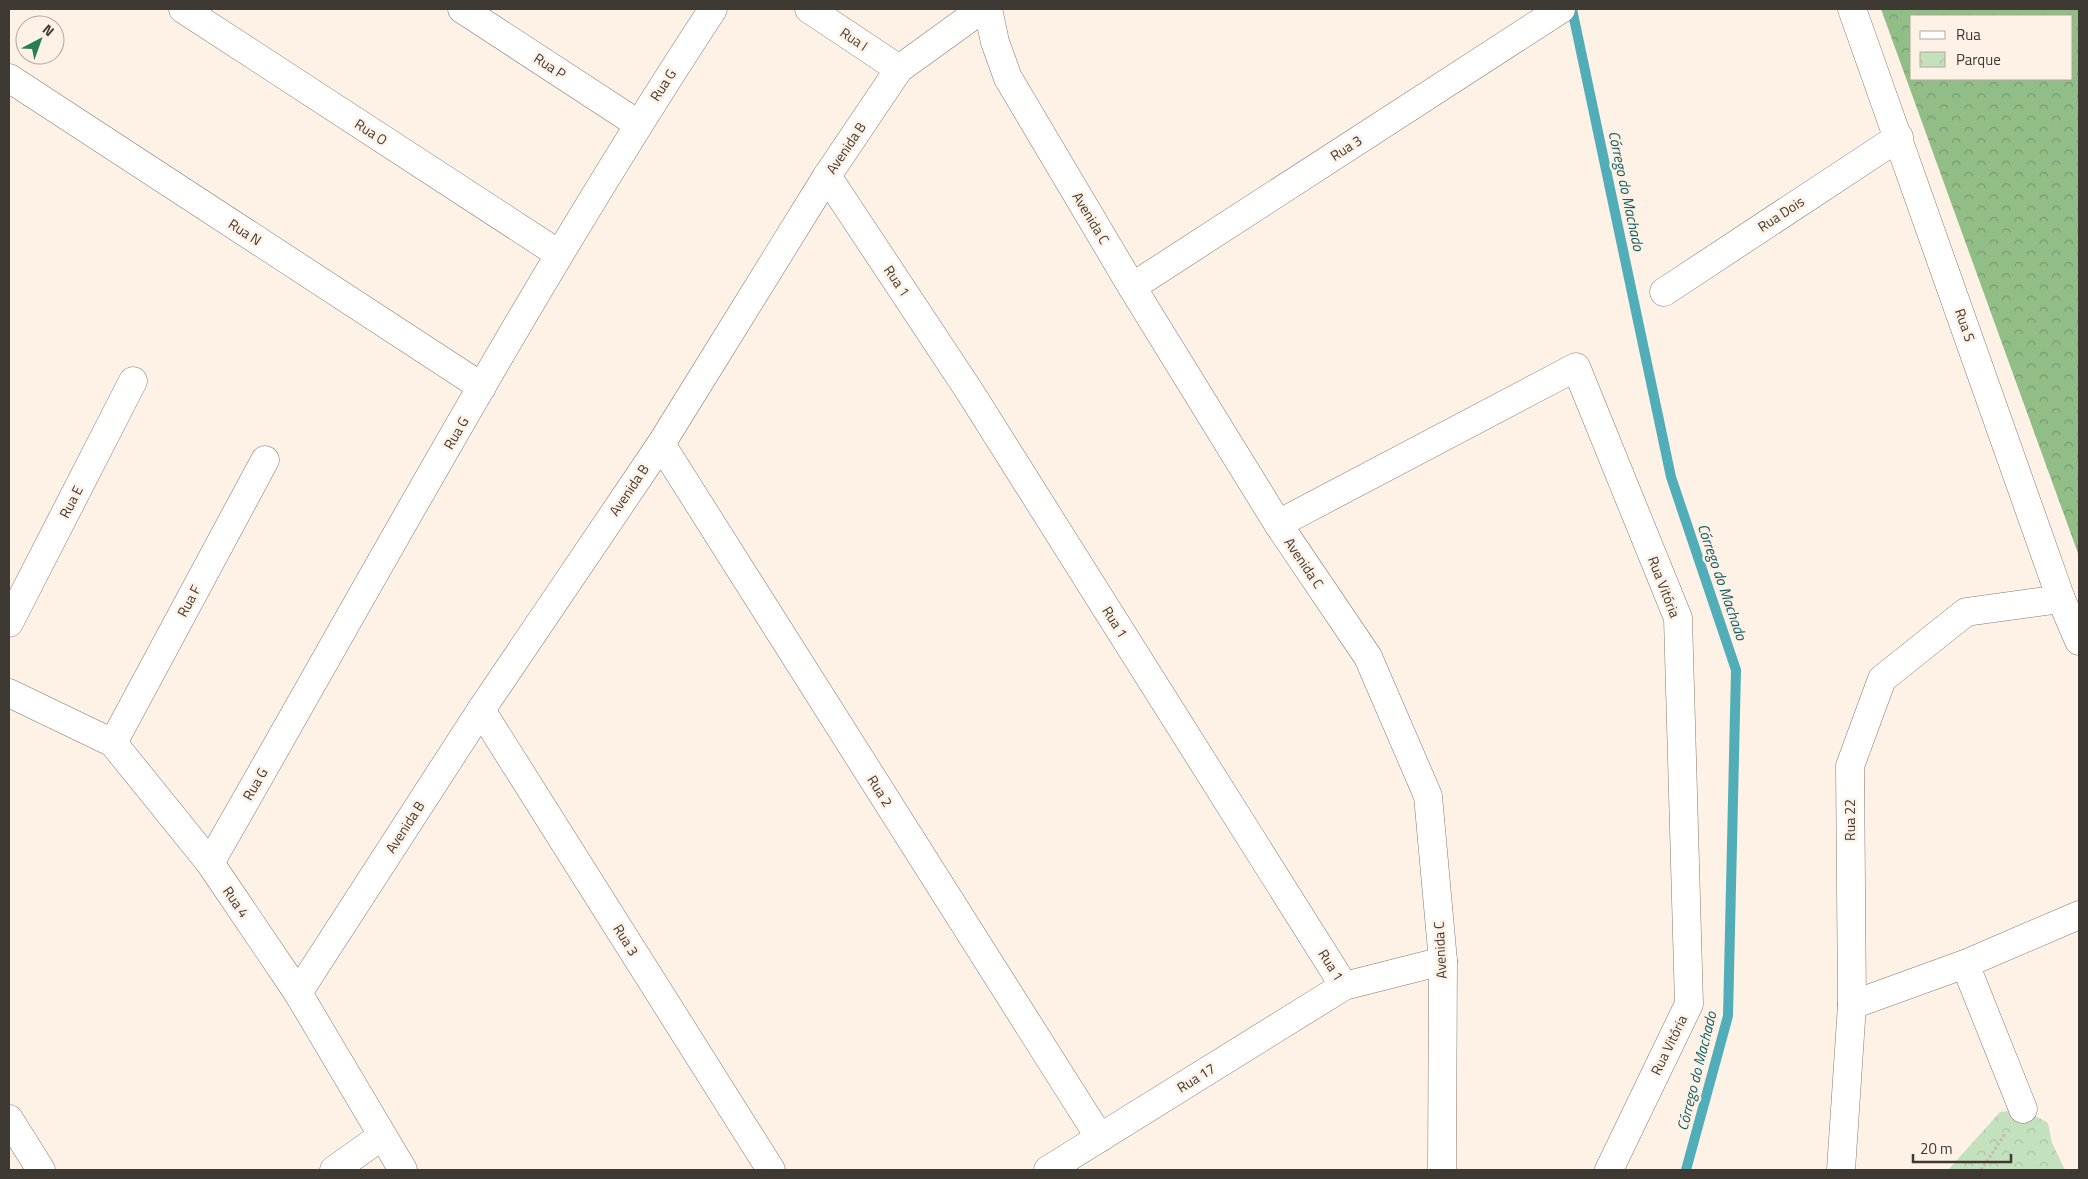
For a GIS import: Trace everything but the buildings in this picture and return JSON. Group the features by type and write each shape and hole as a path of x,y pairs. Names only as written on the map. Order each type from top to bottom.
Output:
{"street":[{"name":"Rua O","path":"183,9 559,254"},
{"name":"Rua P","path":"462,9 638,124"},
{"name":"Rua G","path":"210,863 559,254 638,124 713,9"},
{"name":"Rua I","path":"809,9 899,69"},
{"name":"Avenida B","path":"298,993 482,710 661,444 827,176 899,69 982,9"},
{"name":"Avenida C","path":"988,9 995,42 1008,78 1132,287 1278,524 1368,657 1428,796 1443,961 1442,1170"},
{"name":"Rua S","path":"1852,9 1899,136 2061,599 2079,641"},
{"name":"Rua 3","path":"1132,287 1556,12"},
{"name":"Rua N","path":"9,78 482,387"},
{"name":"Rua Dois","path":"1664,292 1899,136"},
{"name":"Rua 1","path":"827,176 970,392 1344,986 1443,961"},
{"name":"Rua Vitória","path":"1278,524 1576,367 1678,618 1689,1004 1609,1170"},
{"name":"Rua E","path":"9,623 133,382"},
{"name":"Rua 2","path":"661,444 1100,1138"},
{"name":"Rua F","path":"113,743 265,460"},
{"name":"Rua 22","path":"1841,1170 1852,1006 1850,766 1882,679 1966,612 2061,599"},
{"name":"Rua 4","path":"9,693 113,743 210,863 298,993 403,1170"},
{"name":"Rua 3","path":"482,710 771,1170"},
{"path":"1852,1006 1965,964 2079,915"},
{"path":"1965,964 2023,1109"},
{"name":"Rua 17","path":"1048,1170 1344,986"},
{"path":"9,1119 42,1170"},
{"path":"334,1170 382,1136"}],"path":[{"path":"1981,1170 2023,1109"}],"green space":[{"path":"1881,9 2079,9 2079,556"},
{"path":"2023,1109 2048,1123 2052,1143 2065,1170 1948,1170 2000,1112"}],"waterway":[{"name":"Córrego do Machado","path":"1572,9 1671,477 1736,670 1728,1016 1686,1170"}]}
